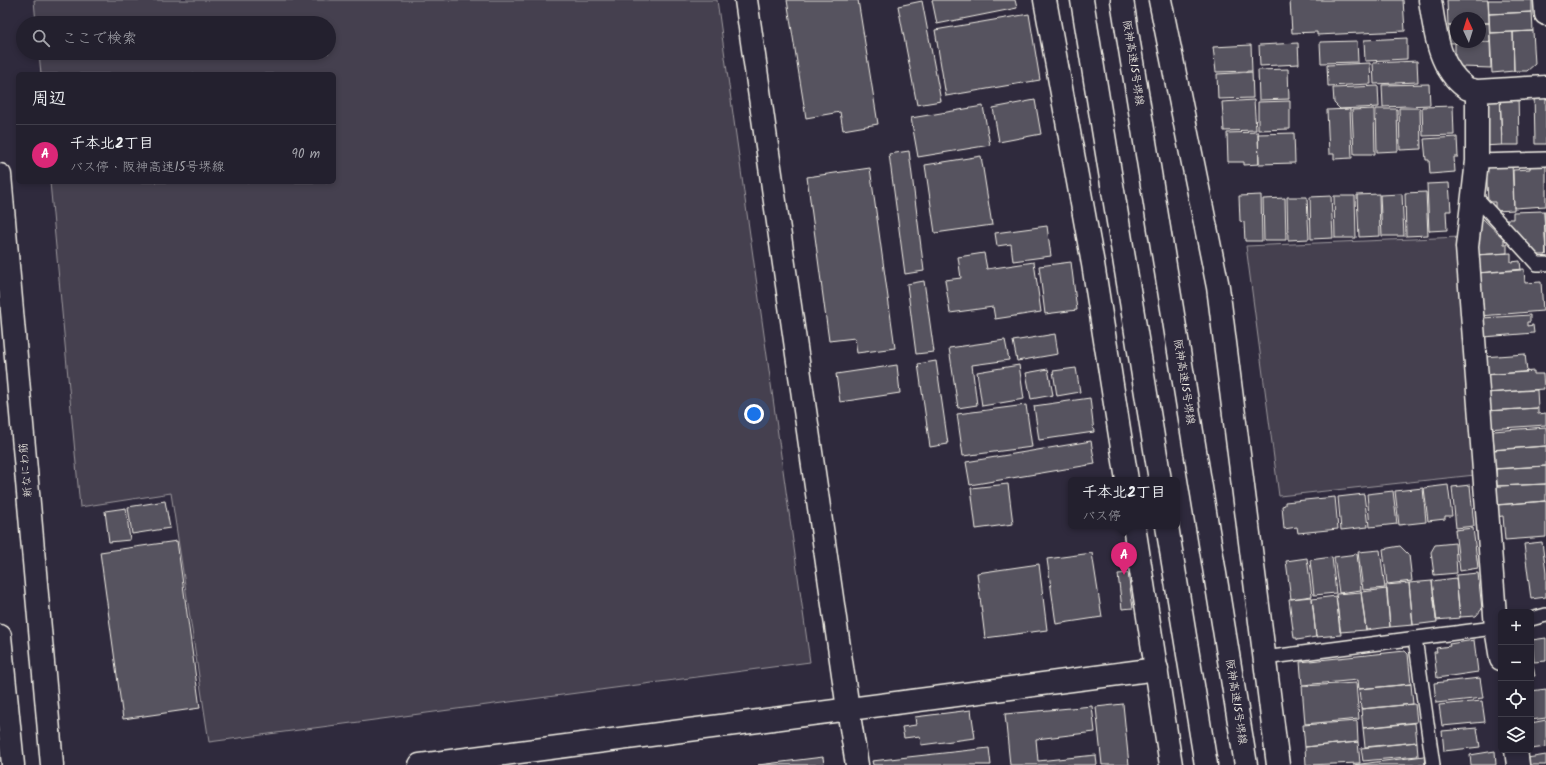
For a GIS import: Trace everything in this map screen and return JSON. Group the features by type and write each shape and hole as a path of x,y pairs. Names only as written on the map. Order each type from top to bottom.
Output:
{"main road":[{"path":"746,0 857,765"},
{"path":"1045,0 1093,264 1127,477"},
{"path":"1082,0 1160,477"},
{"name":"阪神高速15号堺線","path":"1122,0 1246,765"},
{"path":"1160,0 1218,287 1278,765"},
{"path":"1430,0 1436,41 1448,69 1466,88 1477,91 1546,88"},
{"path":"1545,0 1546,14"},
{"path":"1477,91 1477,161 1467,247 1498,627"},
{"name":"新なにわ筋","path":"0,175 52,765"},
{"path":"1134,529 1171,765"},
{"path":"1167,529 1206,765"},
{"path":"0,636 13,765"},
{"path":"420,765 1157,669"},
{"path":"1516,753 1518,765"}],"lane":[{"path":"1477,161 1546,159"},
{"path":"1473,194 1543,267"},
{"path":"1534,618 1546,615"},
{"path":"1264,658 1498,627"},
{"path":"1415,638 1433,765"}],"shaded area":[{"path":"34,0 717,0 810,662 209,742 171,493 80,507 50,184 336,184 336,72 41,72 40,60 336,60 336,16 35,16"},
{"path":"1460,237 1475,475 1279,496 1246,246"}],"building":[{"path":"787,0 858,0 878,124 843,130 840,112 806,118"},
{"path":"932,0 1015,0 1017,8 937,24"},
{"path":"1290,0 1403,0 1405,31 1317,35 1317,32 1292,33"},
{"path":"1447,0 1488,0 1489,23 1486,23 1486,12 1450,12 1450,25 1448,25"},
{"path":"1488,0 1532,0 1532,12 1489,14"},
{"path":"922,1 941,101 917,105 898,6"},
{"path":"1532,12 1533,31 1490,33 1489,14"},
{"path":"1029,14 1040,80 946,96 935,30"},
{"path":"1486,23 1489,23 1490,42 1486,42"},
{"path":"1448,25 1450,25 1450,43"},
{"path":"1533,31 1535,64 1527,71 1514,71 1513,32"},
{"path":"1513,32 1514,71 1492,73 1490,33"},
{"path":"1407,38 1407,59 1365,61 1364,40"},
{"path":"1357,41 1358,62 1321,63 1320,42"},
{"path":"1486,42 1490,42 1491,68 1462,67 1455,60 1455,48 1486,48"},
{"path":"1298,43 1299,64 1260,66 1259,45"},
{"path":"1251,45 1252,71 1216,72 1213,47"},
{"path":"1417,61 1418,82 1374,84 1373,63"},
{"path":"1370,63 1371,84 1328,86 1327,65"},
{"path":"1288,69 1289,99 1259,100 1258,70"},
{"path":"1252,72 1253,98 1218,99 1217,74"},
{"path":"1429,84 1430,105 1383,107 1382,85"},
{"path":"1378,86 1379,107 1340,109 1334,103 1333,88"},
{"path":"1534,92 1546,92 1546,144 1535,144"},
{"path":"1500,93 1502,145 1481,146 1483,94"},
{"path":"1500,93 1518,93 1519,145 1502,145"},
{"path":"1035,100 1041,134 999,142 993,108"},
{"path":"1254,100 1256,130 1224,131 1222,102"},
{"path":"1290,101 1290,129 1258,130 1258,102"},
{"path":"983,106 990,145 918,157 911,118"},
{"path":"1453,106 1454,135 1423,136 1422,107"},
{"path":"1399,108 1420,108 1421,149 1400,150"},
{"path":"1350,109 1352,158 1334,159 1334,154 1329,154 1327,110"},
{"path":"1374,109 1375,154 1354,154 1352,110"},
{"path":"1376,109 1397,109 1398,151 1377,152"},
{"path":"1258,132 1259,164 1244,165 1244,162 1228,162 1227,133"},
{"path":"1294,133 1295,163 1259,164 1258,134"},
{"path":"1457,137 1458,157 1454,157 1455,172 1430,174 1429,160 1426,160 1424,139"},
{"path":"909,151 924,271 905,274 889,154"},
{"path":"981,156 992,225 935,233 925,165"},
{"path":"1512,163 1514,210 1495,211 1495,202 1488,202 1486,164"},
{"path":"1530,165 1546,165 1546,206 1514,208 1513,170 1530,169"},
{"path":"870,168 895,348 857,353 855,338 829,341 807,177"},
{"path":"1449,183 1451,211 1446,211 1447,230 1429,231 1427,184"},
{"path":"1426,192 1428,235 1406,236 1405,193"},
{"path":"1379,194 1380,236 1359,237 1357,195"},
{"path":"1402,194 1404,236 1382,236 1380,195"},
{"path":"1261,195 1262,241 1245,241 1244,222 1240,221 1239,196"},
{"path":"1331,196 1333,238 1311,239 1310,197"},
{"path":"1334,196 1355,196 1356,238 1335,238"},
{"path":"1287,197 1307,197 1309,239 1288,240"},
{"path":"1285,198 1286,240 1264,240 1263,199"},
{"path":"1544,211 1546,211 1546,255"},
{"path":"1544,211 1546,255 1536,255 1503,219 1513,219 1513,212"},
{"path":"1480,216 1504,239 1504,244 1507,244 1507,253 1475,255"},
{"path":"1047,226 1051,256 1013,261 1011,244 997,246 995,233"},
{"path":"984,253 987,269 1034,262 1041,312 995,319 993,307 950,313 945,280 961,278 958,257"},
{"path":"1511,253 1511,262 1520,261 1521,270 1477,273 1475,255"},
{"path":"1071,262 1077,310 1045,314 1039,266"},
{"path":"1524,269 1525,283 1541,282 1543,311 1480,316 1477,273"},
{"path":"924,281 934,352 916,354 907,284"},
{"path":"1530,315 1530,322 1527,322 1527,326 1533,325 1534,333 1483,337 1482,318"},
{"path":"1055,334 1058,354 1017,361 1013,341"},
{"path":"1005,340 1009,360 972,365 977,405 958,408 949,348"},
{"path":"1525,354 1527,372 1484,375 1483,357"},
{"path":"936,361 948,444 930,447 918,364"},
{"path":"897,365 900,393 840,402 836,374"},
{"path":"1019,365 1024,399 982,406 977,372"},
{"path":"1076,368 1080,392 1057,396 1053,371"},
{"path":"1048,369 1053,395 1031,399 1026,373"},
{"path":"1534,371 1534,374 1543,374 1544,389 1485,393 1484,375"},
{"path":"1537,390 1538,408 1486,411 1485,393"},
{"path":"1090,398 1094,432 1039,440 1034,406"},
{"path":"1026,405 1032,447 963,456 957,414"},
{"path":"1538,408 1538,414 1546,413 1546,425 1487,429 1486,411"},
{"path":"1546,427 1546,446 1494,450 1493,431"},
{"path":"1091,441 1095,464 970,485 966,462"},
{"path":"1546,446 1546,466 1491,469 1489,450"},
{"path":"1546,466 1546,484 1497,486 1496,469"},
{"path":"1008,484 1013,524 976,529 971,488"},
{"path":"1546,484 1546,501 1498,505 1497,486"},
{"path":"1448,485 1452,516 1445,516 1445,519 1428,521 1424,488"},
{"path":"1470,485 1474,526 1456,528 1452,487"},
{"path":"1423,488 1426,522 1399,525 1395,491"},
{"path":"1393,491 1397,524 1370,527 1367,494"},
{"path":"1364,494 1368,527 1341,530 1338,497"},
{"path":"1335,497 1338,529 1298,533 1297,527 1284,529 1282,506 1285,505 1285,502"},
{"path":"165,501 170,528 132,534 128,507"},
{"path":"1546,501 1546,537 1505,540 1503,516 1495,517 1494,505"},
{"path":"126,508 130,540 109,542 105,511"},
{"path":"1473,528 1478,568 1460,571 1455,530"},
{"path":"177,541 200,708 123,719 100,552"},
{"path":"1542,542 1546,573 1546,597 1531,599 1524,544"},
{"path":"1455,543 1457,573 1434,575 1431,552 1435,545"},
{"path":"1400,546 1409,555 1412,581 1387,584 1383,549"},
{"path":"1380,550 1385,588 1363,590 1358,552"},
{"path":"1092,553 1102,617 1056,624 1047,559"},
{"path":"1357,554 1361,590 1339,593 1334,557"},
{"path":"1332,557 1336,593 1314,595 1310,560"},
{"path":"1307,558 1312,596 1291,599 1286,561"},
{"path":"1039,564 1047,630 985,638 977,573"},
{"path":"1128,573 1133,608 1122,609 1118,574"},
{"path":"1478,573 1482,609 1476,616 1460,617 1456,575"},
{"path":"1456,578 1460,618 1436,620 1432,581"},
{"path":"1432,581 1437,622 1413,625 1409,583"},
{"path":"1409,583 1413,625 1390,627 1386,585"},
{"path":"1387,589 1390,627 1366,630 1361,592"},
{"path":"1361,592 1366,630 1340,632 1336,594"},
{"path":"1336,596 1341,635 1316,637 1312,599"},
{"path":"1312,597 1316,637 1297,640 1297,638 1294,638 1289,599"},
{"path":"1546,638 1546,661 1534,662 1534,640"},
{"path":"1474,640 1478,672 1437,678 1434,652 1437,652 1436,648 1450,646 1449,644"},
{"path":"1405,651 1408,654 1411,684 1359,689 1358,680 1302,685 1300,662"},
{"path":"1480,678 1483,698 1436,703 1434,683"},
{"path":"1356,683 1359,719 1305,724 1302,686"},
{"path":"1411,684 1413,704 1361,709 1359,689"},
{"path":"1546,689 1546,718 1534,720 1534,691"},
{"path":"1482,701 1485,722 1442,726 1439,705"},
{"path":"1123,704 1129,765 1102,765 1096,707"},
{"path":"1415,704 1417,722 1363,728 1361,709"},
{"path":"1092,706 1095,732 1036,739 1038,761 1096,755 1097,765 1010,765 1005,714"},
{"path":"971,710 975,738 921,745 920,736 904,738 902,727 916,725 915,717"},
{"path":"1546,720 1546,747 1534,749 1534,722"},
{"path":"1357,721 1358,742 1305,747 1303,725"},
{"path":"1415,723 1417,742 1365,747 1363,728"},
{"path":"1477,728 1480,747 1444,751 1442,731"},
{"path":"1358,742 1360,763 1306,765 1305,747"},
{"path":"1417,742 1418,756 1363,761 1361,748"},
{"path":"989,748 991,765 873,765 872,761"},
{"path":"1495,751 1496,765 1471,765 1470,755"},
{"path":"1546,755 1546,765 1522,765 1521,759"},
{"path":"1424,756 1425,765 1353,765"},
{"path":"823,757 824,765 758,765"}],"place":[{"name":"千本北2丁目","path":"1124,575"}]}
